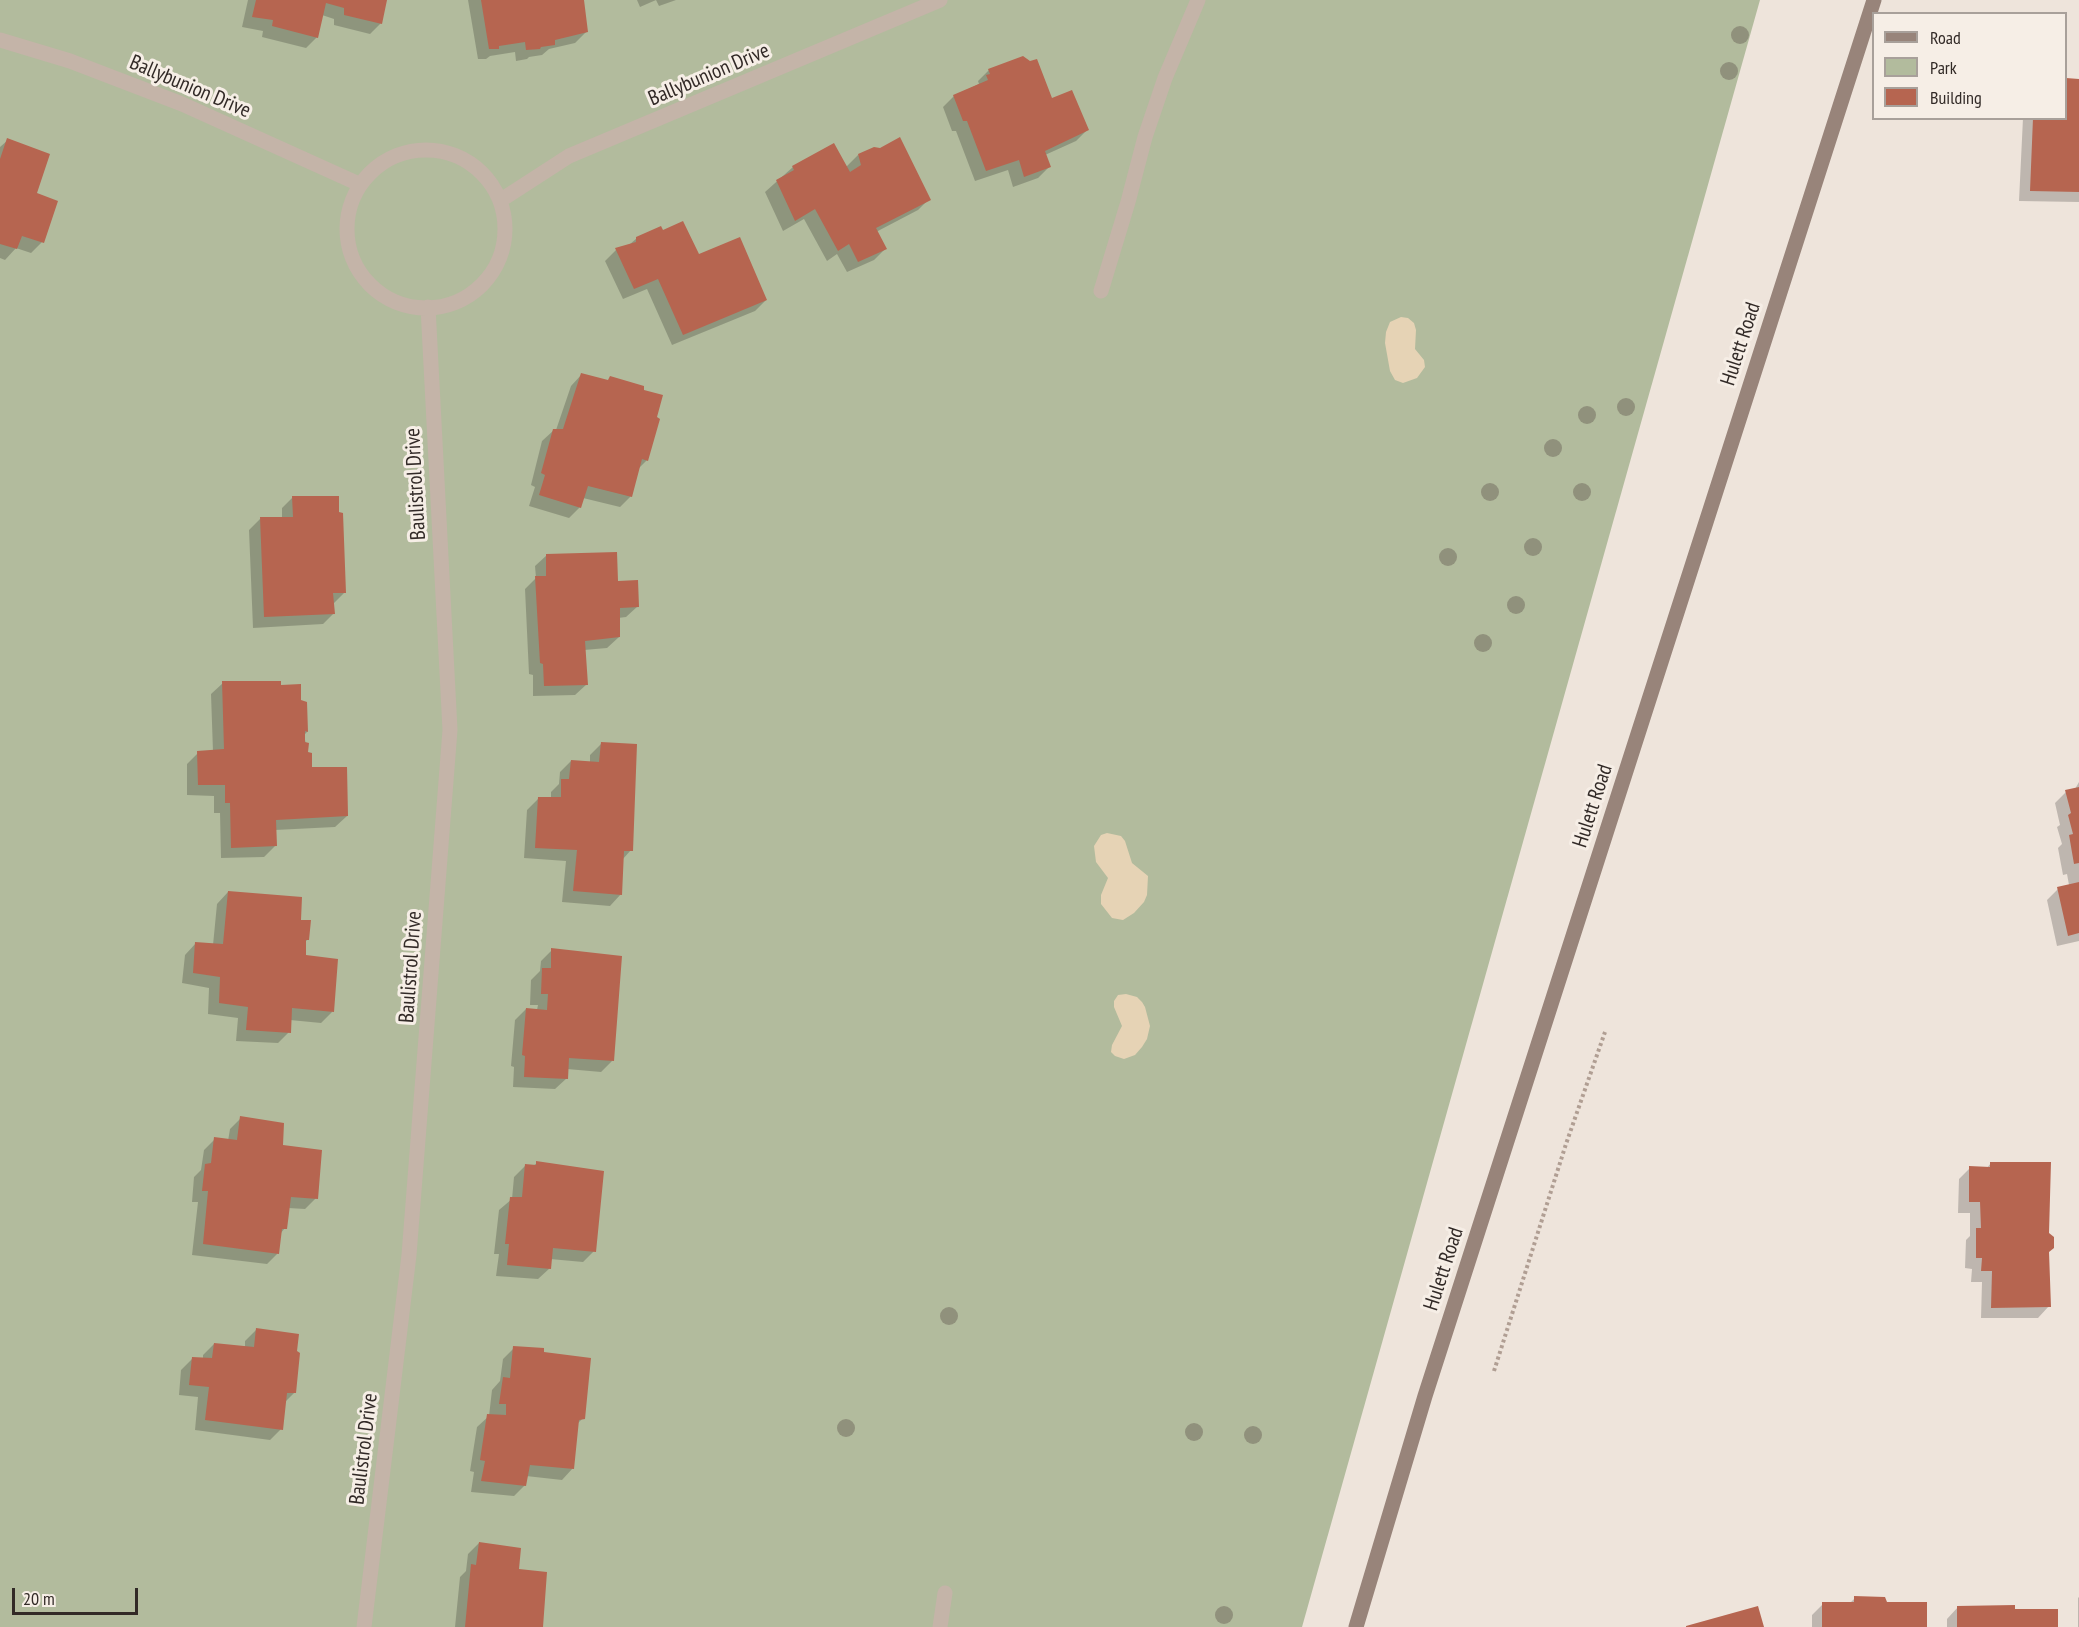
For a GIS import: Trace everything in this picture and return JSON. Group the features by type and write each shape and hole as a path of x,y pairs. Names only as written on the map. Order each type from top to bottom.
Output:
{"street":[{"name":"Ballybunion Drive","path":"501,200 569,156 940,0"},
{"path":"1101,291 1145,137 1165,78 1198,0"},
{"name":"Hulett Road","path":"1356,1627 1425,1396 1874,0"},
{"name":"Ballybunion Drive","path":"0,40 70,61 182,104 359,184"},
{"path":"443,151 468,160 488,178 501,200 505,222 503,249 491,275 469,295 447,306 420,309 383,297 361,276 351,258 346,216 359,184 378,164 404,152 443,151"},
{"name":"Baulistrol Drive","path":"364,1627 409,1256 450,730 428,307"},
{"path":"940,1627 945,1593"}],"path":[{"path":"1494,1371 1566,1144 1605,1032"}],"green space":[{"path":"0,0 1760,0 1302,1627 0,1627"}],"sand":[{"path":"1401,317 1408,318 1414,323 1415,349 1424,360 1425,367 1417,378 1403,383 1395,380 1390,371 1385,343 1390,322"},
{"path":"1107,833 1121,836 1125,841 1132,863 1148,876 1147,895 1144,902 1134,913 1123,920 1112,918 1101,904 1101,895 1108,878 1096,862 1094,846 1101,835"},
{"path":"1126,994 1137,997 1142,1002 1150,1026 1147,1039 1142,1047 1135,1055 1124,1059 1111,1052 1112,1045 1122,1026 1114,1007 1114,1001 1118,995"}],"building":[{"path":"256,0 387,0 382,24 344,15 344,8 326,3 318,38 272,26 273,20 252,17"},
{"path":"481,0 584,0 588,32 555,40 555,45 540,49 526,50 525,42 499,46 499,49 489,49"},
{"path":"1023,56 1030,61 1037,59 1052,98 1072,90 1089,130 1045,151 1051,167 1024,177 1019,160 986,171 967,121 963,121 953,95 988,80 986,75 990,74 988,69"},
{"path":"2067,78 2079,79 2079,192 2030,191 2033,120 2067,120"},
{"path":"900,137 931,200 876,228 887,249 858,262 849,244 838,251 815,209 795,221 776,180 794,170 792,166 834,143 850,172 861,165 858,154 874,147 880,148"},
{"path":"7,138 50,154 37,193 58,201 44,243 22,236 17,249 0,244 0,159"},
{"path":"683,221 699,254 740,237 767,300 683,335 658,279 634,289 615,248 636,242 636,237 661,226 663,230"},
{"path":"581,373 608,380 610,376 644,386 644,390 663,395 657,417 660,419 648,461 642,459 632,497 588,486 581,508 539,495 545,475 541,473 553,429 563,429"},
{"path":"292,496 339,496 339,512 343,513 346,593 333,593 335,614 264,617 260,517 293,517"},
{"path":"617,552 618,581 638,580 639,607 620,608 620,637 585,641 588,685 544,686 543,664 540,663 535,576 546,576 546,554"},
{"path":"222,681 281,681 281,685 301,684 301,700 307,702 308,732 305,731 305,742 309,743 308,752 312,753 312,767 347,767 348,816 276,820 277,846 231,848 230,803 225,803 225,785 198,785 197,751 224,749"},
{"path":"601,742 637,744 633,851 624,851 622,895 573,891 577,850 535,848 538,797 561,797 561,779 569,779 571,760 599,762"},
{"path":"2079,787 2079,863 2074,864 2069,835 2073,834 2068,815 2071,813 2065,790"},
{"path":"2079,882 2079,933 2068,936 2057,887"},
{"path":"228,891 302,897 301,920 311,920 309,940 306,940 306,955 338,959 334,1012 292,1008 291,1033 246,1030 248,1007 219,1003 220,977 193,973 195,942 223,944"},
{"path":"551,948 622,956 614,1061 569,1058 568,1079 524,1077 525,1056 522,1055 526,1008 547,1010 548,994 541,994 542,968 551,968"},
{"path":"240,1116 284,1123 283,1145 322,1150 318,1199 291,1197 287,1229 282,1229 279,1254 203,1244 208,1191 202,1191 205,1164 211,1163 214,1137 237,1140"},
{"path":"536,1161 604,1171 596,1252 553,1248 551,1269 507,1265 509,1244 505,1244 510,1197 522,1197 525,1164 536,1165"},
{"path":"1990,1162 2051,1162 2049,1233 2054,1237 2054,1248 2049,1252 2051,1307 1991,1308 1992,1271 1981,1271 1982,1258 1976,1258 1976,1228 1981,1228 1980,1202 1969,1202 1969,1166 1990,1167"},
{"path":"256,1328 299,1334 297,1351 300,1353 296,1393 287,1393 283,1430 205,1420 209,1387 189,1385 192,1357 212,1358 214,1343 254,1347"},
{"path":"513,1346 544,1348 544,1352 591,1358 585,1419 579,1420 574,1469 530,1465 526,1486 481,1481 485,1461 480,1460 487,1414 506,1415 506,1404 499,1404 503,1377 510,1378"},
{"path":"479,1542 521,1548 519,1569 547,1572 543,1627 465,1627 471,1564 476,1565"},
{"path":"1854,1596 1885,1597 1887,1602 1927,1602 1927,1627 1822,1627 1822,1602 1854,1602"},
{"path":"2015,1605 2015,1609 2058,1609 2058,1627 1957,1627 1957,1606"},
{"path":"1758,1606 1764,1627 1686,1627 1686,1626"}]}
